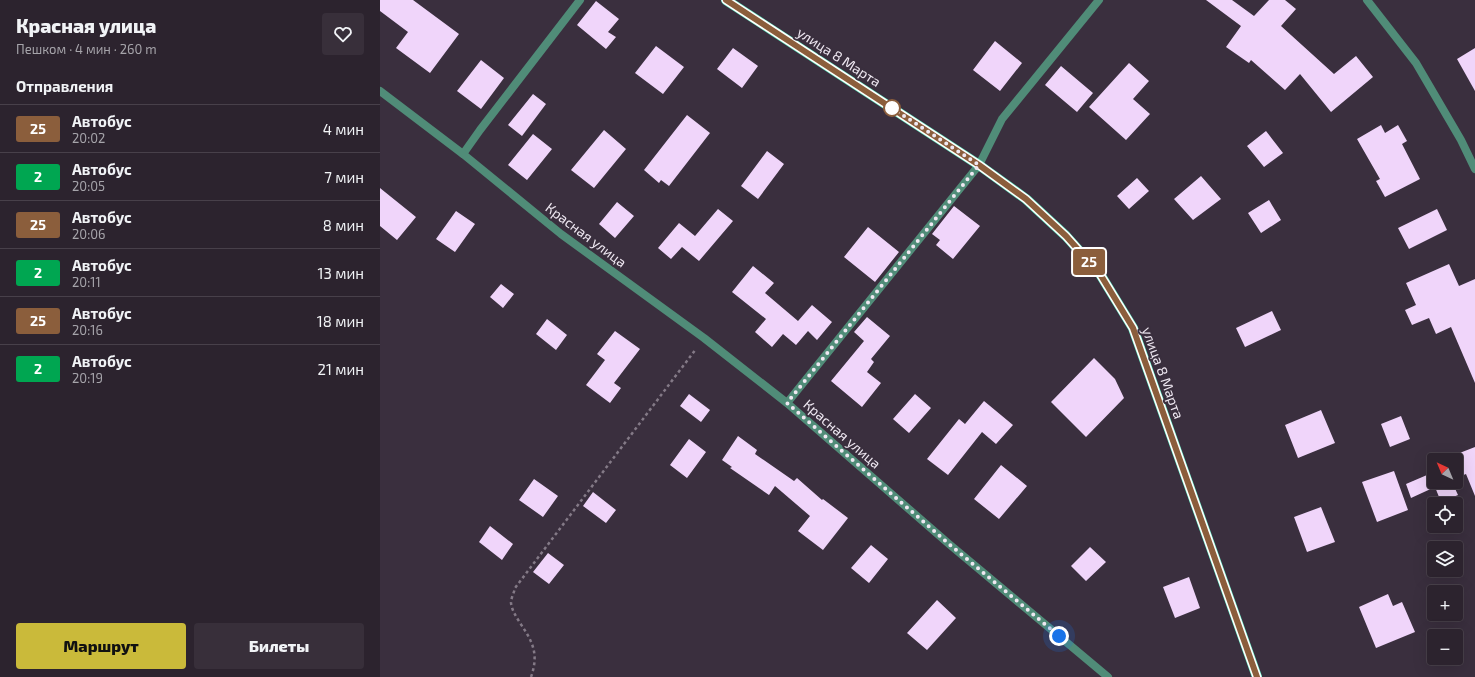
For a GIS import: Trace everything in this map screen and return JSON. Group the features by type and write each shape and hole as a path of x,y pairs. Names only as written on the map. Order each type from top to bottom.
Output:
{"main road":[{"name":"улица 8 Марта","path":"726,0 979,165 1026,199 1066,236 1100,274 1133,328 1256,677"}],"street":[{"path":"463,154 580,0"},
{"path":"787,403 979,165 1002,119 1098,0"},
{"path":"1367,0 1416,63 1461,140 1475,169"},
{"name":"Красная улица","path":"380,91 463,154 562,234 704,338 787,403 949,544 1108,677"}],"path":[{"path":"531,677 535,665 536,654 528,635 514,614 511,603 515,588 704,338"}],"building":[{"path":"380,0 413,0 459,34 430,73 396,48 408,32 380,11"},
{"path":"1206,0 1232,0 1254,16 1269,0 1285,0 1296,9 1281,26 1334,74 1356,56 1373,77 1331,112 1300,74 1285,90 1251,60 1249,63 1226,47 1241,26"},
{"path":"596,1 619,19 608,32 616,37 606,49 577,25"},
{"path":"995,41 1022,63 1000,91 973,70"},
{"path":"656,46 684,67 663,94 635,73"},
{"path":"733,48 758,66 742,88 717,69"},
{"path":"1475,48 1475,91 1457,59"},
{"path":"481,60 504,78 481,109 457,91"},
{"path":"1129,63 1149,81 1133,99 1150,114 1126,140 1089,107"},
{"path":"1061,66 1093,93 1077,112 1045,85"},
{"path":"533,94 546,104 522,136 508,125"},
{"path":"687,115 710,133 669,186 661,180 659,183 644,170"},
{"path":"1381,125 1385,133 1398,125 1407,141 1402,144 1420,179 1385,197 1376,181 1380,179 1357,139"},
{"path":"604,130 626,149 594,188 571,170"},
{"path":"1266,131 1283,153 1264,167 1247,146"},
{"path":"533,134 552,149 527,180 508,165"},
{"path":"767,151 784,164 758,199 741,186"},
{"path":"1201,176 1221,199 1193,220 1174,199"},
{"path":"1137,178 1149,191 1129,209 1117,196"},
{"path":"380,188 416,217 397,240 380,226"},
{"path":"1269,200 1281,220 1261,233 1248,213"},
{"path":"617,202 634,216 615,238 599,224"},
{"path":"954,206 980,226 953,259 936,245 940,240 932,234"},
{"path":"718,209 733,221 699,261 682,247 671,259 658,248 679,223 695,236"},
{"path":"1437,209 1447,230 1409,249 1398,228"},
{"path":"456,211 475,224 455,252 436,239"},
{"path":"868,227 899,252 875,282 844,257"},
{"path":"1449,264 1459,286 1475,279 1475,383 1451,327 1436,334 1429,318 1412,325 1405,310 1416,305 1406,283"},
{"path":"753,266 774,283 765,293 798,321 812,305 832,322 817,340 808,331 796,345 783,334 772,347 755,332 766,319 732,292"},
{"path":"501,284 514,294 503,308 490,297"},
{"path":"1272,311 1281,330 1245,347 1236,328"},
{"path":"867,317 890,336 871,359 874,362 867,372 881,383 862,407 831,381 864,341 854,332"},
{"path":"547,319 567,335 556,350 536,334"},
{"path":"615,331 640,349 614,383 621,388 610,403 586,385 605,360 597,354"},
{"path":"1094,358 1115,379 1124,398 1086,437 1051,402"},
{"path":"689,394 710,410 701,422 680,406"},
{"path":"915,394 931,408 909,433 893,419"},
{"path":"984,401 1013,425 996,444 982,432 948,475 927,459 959,419 965,424"},
{"path":"1321,410 1335,443 1298,458 1285,425"},
{"path":"1401,416 1410,439 1390,447 1381,424"},
{"path":"738,436 757,450 755,454 794,481 797,478 822,500 823,499 848,518 823,550 798,531 810,516 775,486 769,495 730,468 732,467 722,460"},
{"path":"689,439 706,452 687,478 670,465"},
{"path":"1475,447 1475,496 1466,474 1463,475 1463,453 1460,453"},
{"path":"1001,465 1027,486 999,519 974,499"},
{"path":"1394,471 1408,510 1377,522 1362,482"},
{"path":"1427,475 1427,489 1431,489 1411,498 1406,484"},
{"path":"534,479 558,496 543,517 519,500"},
{"path":"1436,489 1455,489 1458,495 1453,497 1439,497"},
{"path":"593,492 616,510 606,523 583,506"},
{"path":"1321,507 1335,542 1307,552 1294,517"},
{"path":"490,526 513,544 502,560 479,542"},
{"path":"871,545 888,559 869,583 851,568"},
{"path":"1090,547 1106,562 1086,581 1071,566"},
{"path":"548,553 564,565 549,584 533,572"},
{"path":"1189,577 1200,608 1175,618 1163,587"},
{"path":"1388,594 1393,606 1402,602 1415,632 1376,648 1359,607"},
{"path":"937,600 956,618 927,650 907,633"}],"bus line":[{"name":"25","path":"726,0 979,165 1026,199 1066,236 1100,274 1133,328 1257,677"}],"route":[{"path":"892,108 979,165 787,403 949,544 1059,636"}]}
